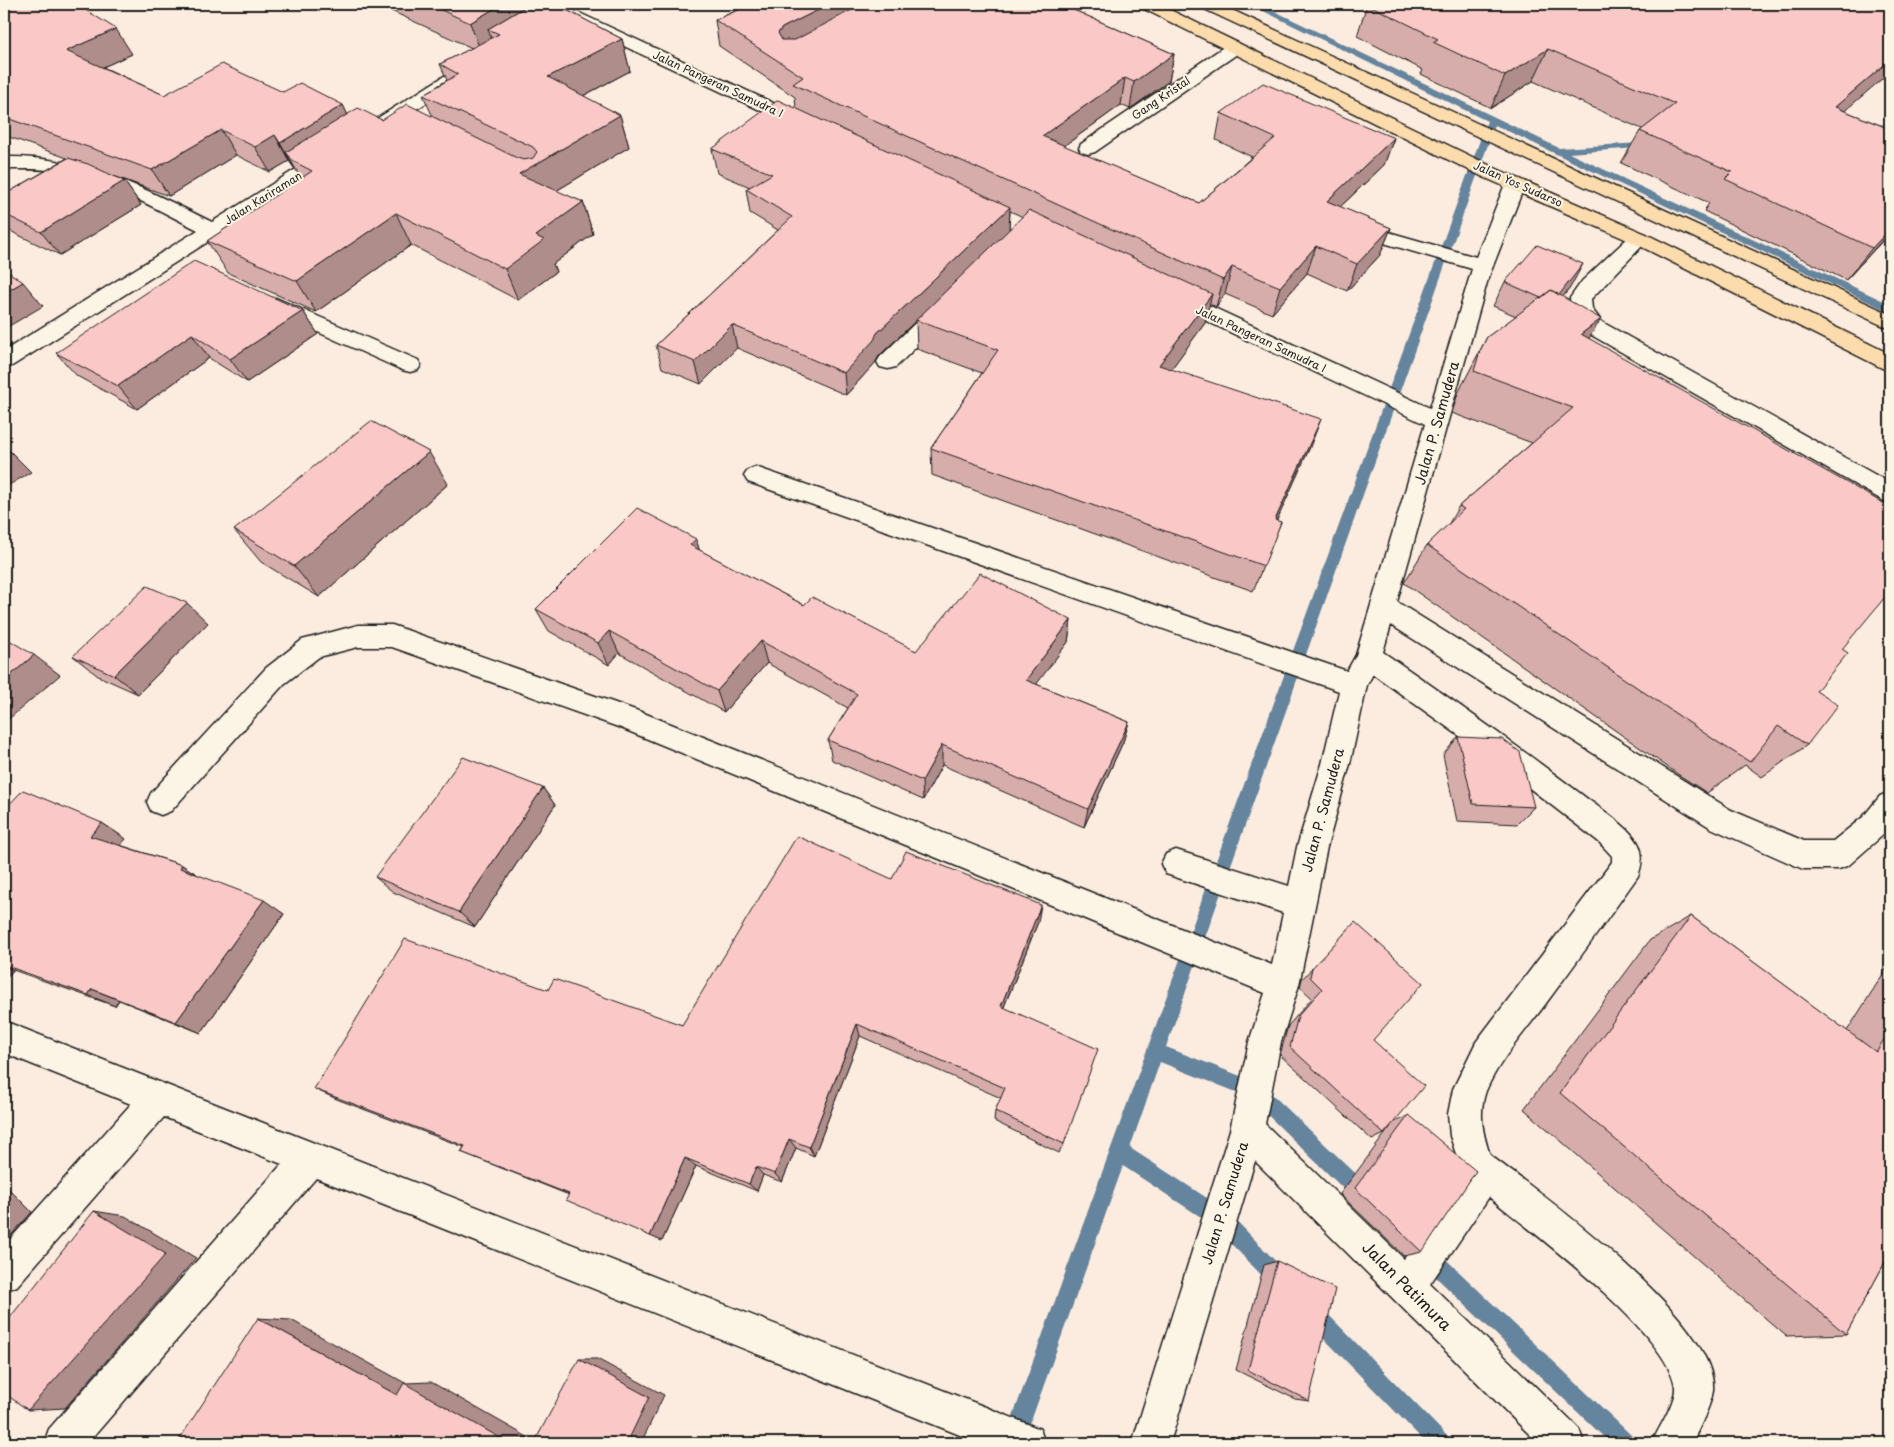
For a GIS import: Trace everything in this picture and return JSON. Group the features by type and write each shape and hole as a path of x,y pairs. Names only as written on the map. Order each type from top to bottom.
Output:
{"main road":[{"name":"Jalan Yos Sudarso","path":"1146,4 1502,178 1639,238 1890,364"},
{"path":"1206,4 1890,322"}],"street":[{"name":"Jalan Pangeran Samudra I","path":"557,10 820,132"},
{"name":"Gang Kristal","path":"1088,148 1234,48"},
{"path":"362,136 471,68"},
{"path":"396,115 413,123"},
{"name":"Jalan Kariraman","path":"4,360 178,261 213,230 346,146"},
{"path":"4,163 35,162 78,168 108,179 213,230"},
{"path":"37,180 62,166"},
{"name":"Jalan P. Samudera","path":"1151,1443 1248,1130 1265,1042 1283,985 1312,846 1336,764 1354,685 1369,656 1384,607 1483,266 1502,178"},
{"path":"1344,226 1483,266"},
{"path":"1639,238 1589,286 1580,298 1582,309 1594,327 1890,494"},
{"name":"Jalan Pangeran Samudra I","path":"1157,290 1438,421"},
{"path":"888,362 956,295"},
{"path":"258,297 410,365"},
{"path":"756,476 1220,638 1252,651 1354,685"},
{"path":"1384,607 1721,819 1803,855 1839,855 1874,826 1890,805"},
{"path":"161,802 274,676 311,648 358,636 392,636 631,720 1283,985"},
{"path":"1369,656 1503,751 1609,833 1627,850 1627,866 1586,924 1488,1054 1470,1089 1464,1114 1467,1136 1477,1166 1475,1188 1407,1286"},
{"path":"1176,864 1300,904"},
{"path":"4,1037 1026,1443"},
{"path":"4,1273 158,1098"},
{"name":"Jalan Patimura","path":"1248,1130 1565,1443"},
{"path":"63,1443 310,1158"},
{"path":"1477,1166 1577,1245 1625,1287 1672,1339 1690,1367 1694,1390 1683,1421 1670,1443"}],"building":[{"path":"4,4 76,4 116,29 66,51 164,95 222,64 283,92 300,83 343,105 280,143 275,135 255,147 221,130 152,170 4,117"},
{"path":"428,4 502,4 470,23"},
{"path":"530,4 555,4 622,39 548,77 620,115 519,174 583,202 536,236 544,240 505,269 396,213 297,281 207,241 312,171 293,161 286,152 358,108 382,120 407,104 517,158 524,160 533,158 537,152 533,147 423,95 458,74 440,64 499,34 488,29"},
{"path":"752,4 830,4 782,28 778,33 782,40 795,40 863,4 1060,4 1174,54 1134,82 1125,78 1042,136 1199,203 1275,138 1221,113 1263,83 1394,138 1327,201 1391,228 1357,264 1316,246 1280,287 1232,267 1223,280 793,84 803,77 715,20"},
{"path":"1367,4 1890,4 1890,60 1835,107 1890,129 1890,229 1872,248 1725,179 1732,172 1640,131 1675,104 1548,49 1505,76 1433,42 1438,39"},
{"path":"778,100 1010,207 877,333 874,340 844,373 732,325 695,362 656,345 792,217 746,189 772,174 712,149"},
{"path":"68,158 88,164 124,181 41,232 4,214 4,195"},
{"path":"1029,210 1212,294 1159,365 1321,419 1275,520 1281,522 1264,566 931,448 998,350 916,320"},
{"path":"1537,245 1583,264 1559,295 1551,290 1541,298 1505,282"},
{"path":"194,261 303,311 230,359 192,334 118,386 56,353"},
{"path":"4,269 23,282 4,293"},
{"path":"1551,290 1601,319 1581,334 1890,507 1890,591 1842,649 1848,653 1816,691 1838,705 1807,745 1778,726 1750,762 1719,743 1427,545 1464,509 1459,506 1573,408 1474,371 1480,351 1487,337"},
{"path":"371,421 429,452 294,566 234,530"},
{"path":"637,508 696,539 690,545 804,605 812,597 916,651 980,573 1071,620 1026,680 1129,722 1088,809 942,745 922,781 828,740 857,694 761,641 717,691 609,631 598,643 536,609"},
{"path":"147,586 187,603 114,675 73,656"},
{"path":"4,637 34,655 4,681"},
{"path":"1458,737 1502,739 1520,752 1534,807 1473,804"},
{"path":"463,757 543,788 459,912 375,877"},
{"path":"23,790 102,823 90,836 182,865 180,868 264,900 176,1022 92,989 88,995 4,965 4,810"},
{"path":"797,836 892,879 906,851 1041,905 1001,1006 1098,1049 1064,1144 995,1111 1005,1088 857,1024 809,1147 789,1139 775,1174 756,1167 749,1184 685,1158 650,1236 566,1200 569,1194 461,1152 465,1146 314,1089 405,939 548,990 554,979 682,1025"},
{"path":"1691,916 1876,1052 1890,1030 1890,1253 1846,1334 1560,1093"},
{"path":"1355,922 1423,983 1373,1040 1424,1086 1384,1134 1290,1047 1298,1016 1322,989 1310,977 1312,968"},
{"path":"1409,1115 1476,1171 1422,1252 1355,1188"},
{"path":"94,1211 166,1254 28,1410 4,1393 4,1325"},
{"path":"1277,1261 1335,1289 1309,1401 1248,1370"},
{"path":"258,1318 397,1395 404,1383 509,1443 177,1443"},
{"path":"579,1359 649,1397 627,1443 534,1443"}],"waterway":[{"path":"1253,4 1492,120"},
{"path":"1013,1443 1492,120"},
{"path":"1492,120 1890,308"},
{"path":"1865,128 1890,127"},
{"path":"1561,150 1652,144"},
{"path":"1156,1052 1255,1090 1363,1194"},
{"path":"1119,1152 1220,1218 1278,1278"},
{"path":"1427,1255 1625,1443"},
{"path":"1312,1312 1440,1443"}]}
